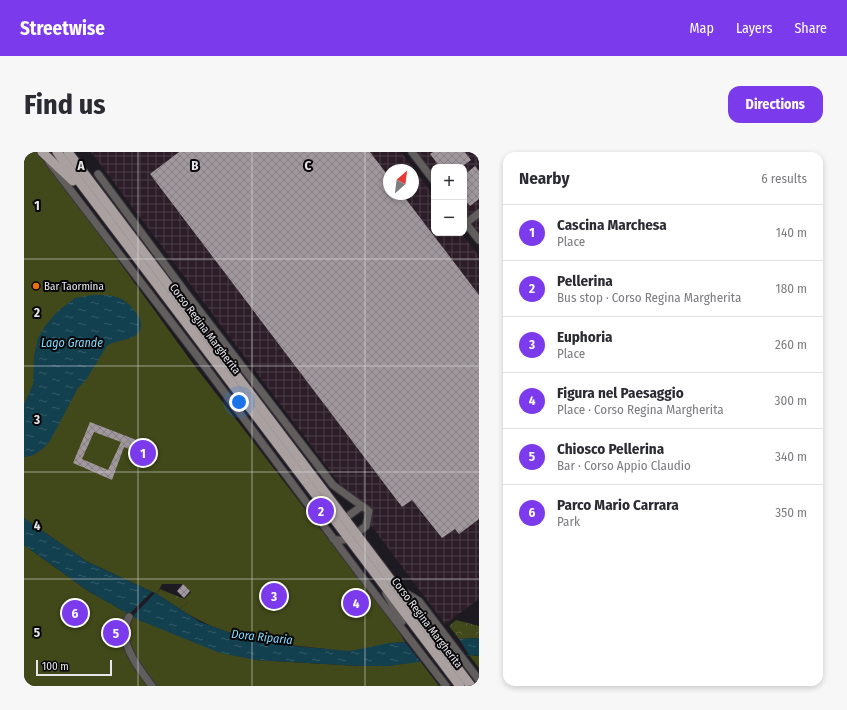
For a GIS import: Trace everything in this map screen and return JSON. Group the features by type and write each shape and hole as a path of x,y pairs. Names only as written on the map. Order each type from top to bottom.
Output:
{"main road":[{"path":"42,152 85,190"},
{"name":"Corso Regina Margherita","path":"57,152 353,537 397,588 430,633 451,667 460,686"},
{"name":"Corso Regina Margherita","path":"68,152 344,519 375,574 421,635 471,686"}],"street":[{"name":"Corso Regina Margherita","path":"42,152 68,189 101,228 333,539 410,637 446,686"},
{"path":"412,152 431,177"},
{"path":"98,174 186,293 333,485 369,511 366,526 353,537 341,542 333,539"},
{"path":"467,221 479,213"},
{"path":"467,225 479,240"},
{"path":"344,519 362,506"},
{"name":"Corso Regina Margherita","path":"375,574 410,637"},
{"name":"Corso Regina Margherita","path":"397,588 419,601 479,680"},
{"path":"130,617 126,628 127,645 135,663 152,686"}],"shaded area":[{"path":"91,152 401,152 410,164 383,164 383,200 419,200 419,176 431,192 431,236 463,236 479,256 479,599 445,624"},
{"path":"415,152 479,152 479,235 467,219 467,164 431,164 431,172"}],"green space":[{"path":"24,152 40,152 191,361 396,627 405,642 343,651 263,641 229,632 196,619 180,609 188,602 184,599 191,592 183,584 162,584 157,594 86,561 24,518"},
{"path":"24,545 88,591 141,621 256,660 360,666 388,666 420,661 439,686 24,686"},
{"path":"160,589 189,601 180,609 157,594"},
{"path":"456,620 479,626 479,638 459,639 449,626"},
{"path":"469,655 479,656 479,668"}],"water":[{"name":"Lago Grande","path":"103,295 119,298 130,305 138,315 141,326 140,331 133,337 107,346 86,380 78,388 50,441 35,454 24,457 24,404 33,384 34,356 38,338 45,326 58,311 75,298"},
{"path":"24,518 86,561 157,594 200,622 242,637 293,646 350,651 389,643 479,638 479,656 474,655 388,666 360,666 256,660 220,653 141,621 88,591 24,545"}],"pier":[{"path":"152,592 155,593 131,618 127,616"},
{"path":"459,639 469,655 420,661 405,642"}],"building":[{"path":"179,152 370,152 383,169 383,200 407,200 431,232 431,236 434,236 479,295 479,519 459,534 455,529 442,538 412,500 402,507 150,174"},
{"path":"433,152 465,152 471,160 465,164 438,164 430,154"},
{"path":"475,166 479,171 479,199 470,206 467,202 467,173"},
{"path":"90,422 152,446 147,457 124,447 112,480 73,463","holes":["94,432 121,442 108,470 82,459"]},
{"path":"183,584 190,591 184,598 177,591"}],"place":[{"name":"Bar Taormina","path":"36,286"},
{"name":"Cascina Marchesa","path":"143,453"},
{"name":"Pellerina","path":"321,511"},
{"name":"Euphoria","path":"274,596"},
{"name":"Figura nel Paesaggio","path":"356,603"},
{"name":"Parco Mario Carrara","path":"75,613"},
{"name":"Chiosco Pellerina","path":"116,633"}],"water label":[{"name":"Dora Riparia","path":"262,637"}]}
